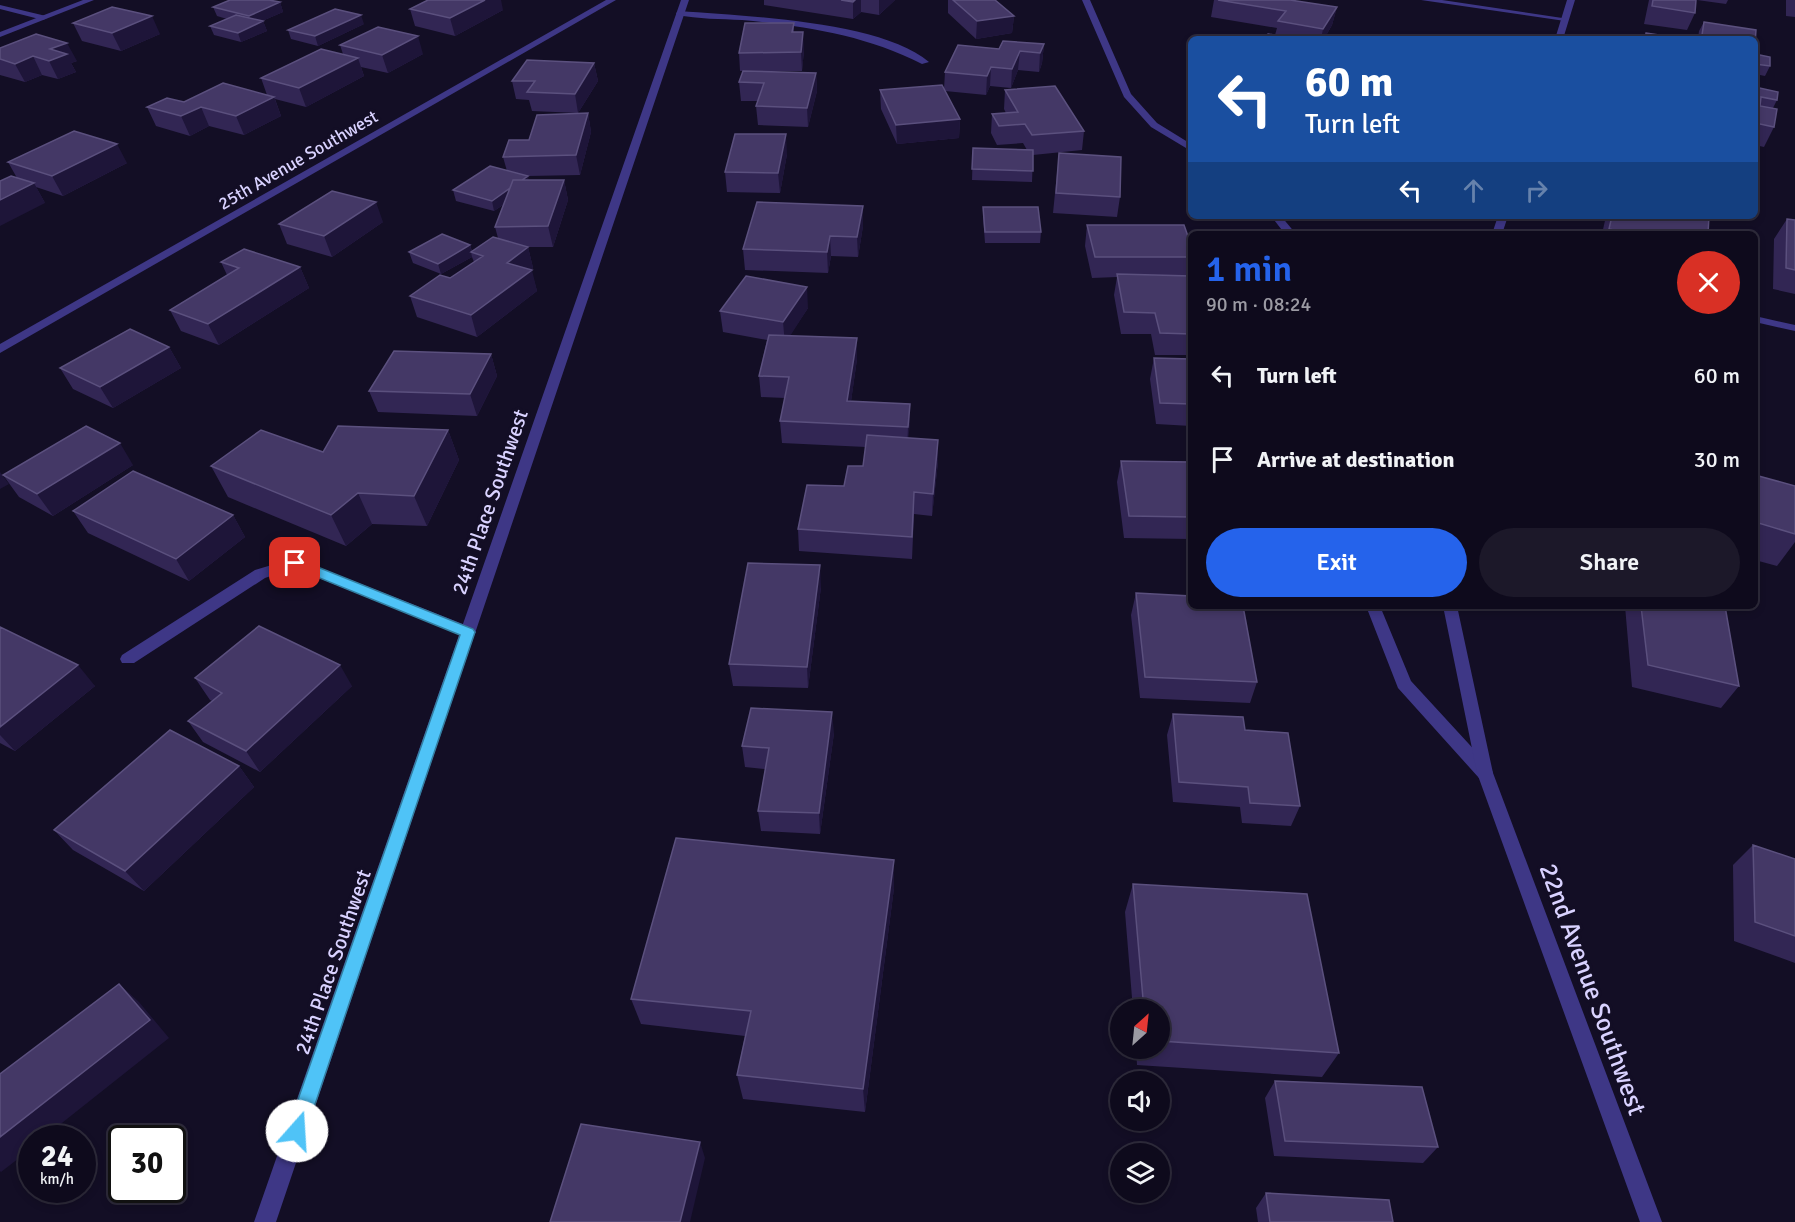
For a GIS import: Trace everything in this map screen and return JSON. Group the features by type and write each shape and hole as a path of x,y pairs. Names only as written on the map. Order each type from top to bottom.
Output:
{"street":[{"path":"0,35 90,0"},
{"name":"25th Avenue Southwest","path":"0,348 612,0"},
{"path":"1086,0 1127,95 1154,124 1188,146"},
{"path":"1425,0 1565,19"},
{"path":"1560,36 1571,0"},
{"path":"683,6 871,38 908,52 925,62"},
{"name":"24th Place Southwest","path":"266,1222 683,6"},
{"path":"0,7 43,18"},
{"path":"1278,219 1288,231"},
{"path":"1758,320 1795,328"},
{"path":"128,659 260,574 295,563 468,632"},
{"name":"22nd Avenue Southwest","path":"1374,609 1404,684 1485,774"},
{"name":"22nd Avenue Southwest","path":"1451,609 1485,774 1651,1222"}],"building":[{"path":"230,0 280,2 249,16 213,7"},
{"path":"428,0 485,0 450,18 410,9"},
{"path":"953,0 995,0 1014,16 977,21"},
{"path":"1218,0 1290,0 1337,7 1323,29 1278,21 1286,11"},
{"path":"1653,0 1696,0 1695,13 1652,6"},
{"path":"112,7 152,16 112,33 73,23"},
{"path":"335,9 361,15 315,36 288,30"},
{"path":"236,15 263,21 238,33 210,26"},
{"path":"1704,22 1756,30 1756,36 1702,35"},
{"path":"745,23 794,23 792,32 803,32 801,52 739,53"},
{"path":"378,27 418,36 382,55 340,45"},
{"path":"1646,33 1666,36 1646,36"},
{"path":"36,34 67,43 50,49 67,54 49,61 33,56 15,64 0,59 0,48"},
{"path":"1003,41 1044,44 1040,53 1020,51 1012,69 991,67 987,76 945,72 958,45 999,49"},
{"path":"321,49 358,58 299,88 261,78"},
{"path":"1758,55 1770,57 1770,66 1758,64"},
{"path":"527,60 594,63 575,94 527,92 535,81 512,81"},
{"path":"743,71 816,73 807,108 756,106 764,83 739,82"},
{"path":"223,83 274,97 236,116 201,107 181,116 147,107 167,98 184,102"},
{"path":"942,85 960,119 896,125 880,90"},
{"path":"1055,86 1084,131 1032,135 1025,124 999,126 992,114 1018,112 1005,90"},
{"path":"1758,88 1778,92 1777,100 1761,97 1760,106 1777,109 1774,127 1758,124"},
{"path":"588,113 576,155 503,157 509,140 529,140 537,115"},
{"path":"74,131 117,144 52,176 8,162"},
{"path":"735,134 786,134 778,173 725,172"},
{"path":"973,148 1033,150 1033,171 972,169"},
{"path":"1059,153 1121,157 1120,197 1056,193"},
{"path":"490,166 528,176 522,180 513,180 510,188 492,201 453,190"},
{"path":"11,176 34,183 0,200 0,181"},
{"path":"513,180 564,180 548,226 495,227"},
{"path":"332,191 376,202 324,236 279,224"},
{"path":"757,202 863,206 857,237 830,236 827,252 743,249"},
{"path":"983,207 1038,207 1041,232 985,232"},
{"path":"1611,219 1709,219 1708,231 1619,231 1609,229"},
{"path":"1787,219 1795,220 1795,270 1786,268"},
{"path":"1087,225 1184,225 1188,236 1188,257 1095,257"},
{"path":"442,234 470,245 438,264 409,252"},
{"path":"493,237 528,247 507,263 532,270 471,315 410,296 440,275 450,278 483,256 471,252"},
{"path":"244,249 300,267 208,324 170,310 239,268 221,262"},
{"path":"1117,274 1188,276 1188,334 1160,333 1155,313 1124,312"},
{"path":"746,276 807,287 783,322 720,311"},
{"path":"130,329 169,347 100,387 60,368"},
{"path":"769,335 857,338 847,401 910,404 908,427 780,421 789,377 759,376"},
{"path":"394,351 491,354 470,394 369,391"},
{"path":"1154,358 1188,359 1188,404 1160,403"},
{"path":"86,426 120,443 37,494 3,475"},
{"path":"338,426 448,430 414,496 358,493 331,515 211,466 261,430 323,452"},
{"path":"867,435 938,440 933,494 914,492 912,537 798,529 807,485 844,486 848,466 863,466"},
{"path":"1121,461 1188,462 1188,517 1129,516"},
{"path":"133,471 233,515 176,559 73,511"},
{"path":"1758,476 1795,486 1795,534 1758,523"},
{"path":"748,563 820,565 807,667 729,664"},
{"path":"1136,593 1188,596 1188,609 1244,609 1257,682 1145,677"},
{"path":"1641,609 1726,609 1739,686 1648,665"},
{"path":"259,626 340,665 246,751 188,721 222,693 195,678"},
{"path":"0,627 78,665 0,727"},
{"path":"751,708 832,712 819,813 758,811 769,748 742,746"},
{"path":"1173,714 1243,717 1245,730 1288,733 1300,806 1250,803 1248,787 1179,782"},
{"path":"170,730 239,766 125,871 54,830"},
{"path":"676,838 894,860 863,1089 737,1075 751,1011 631,999"},
{"path":"1753,845 1795,859 1795,936 1755,922"},
{"path":"1133,884 1307,894 1339,1053 1170,1042 1170,999 1143,999"},
{"path":"119,984 150,1020 0,1137 0,1074"},
{"path":"1275,1081 1422,1087 1438,1147 1285,1141"},
{"path":"581,1124 700,1142 680,1222 550,1222"},
{"path":"1266,1193 1389,1200 1393,1222 1270,1222"}],"route":[{"path":"295,563 468,632 297,1131"}]}
